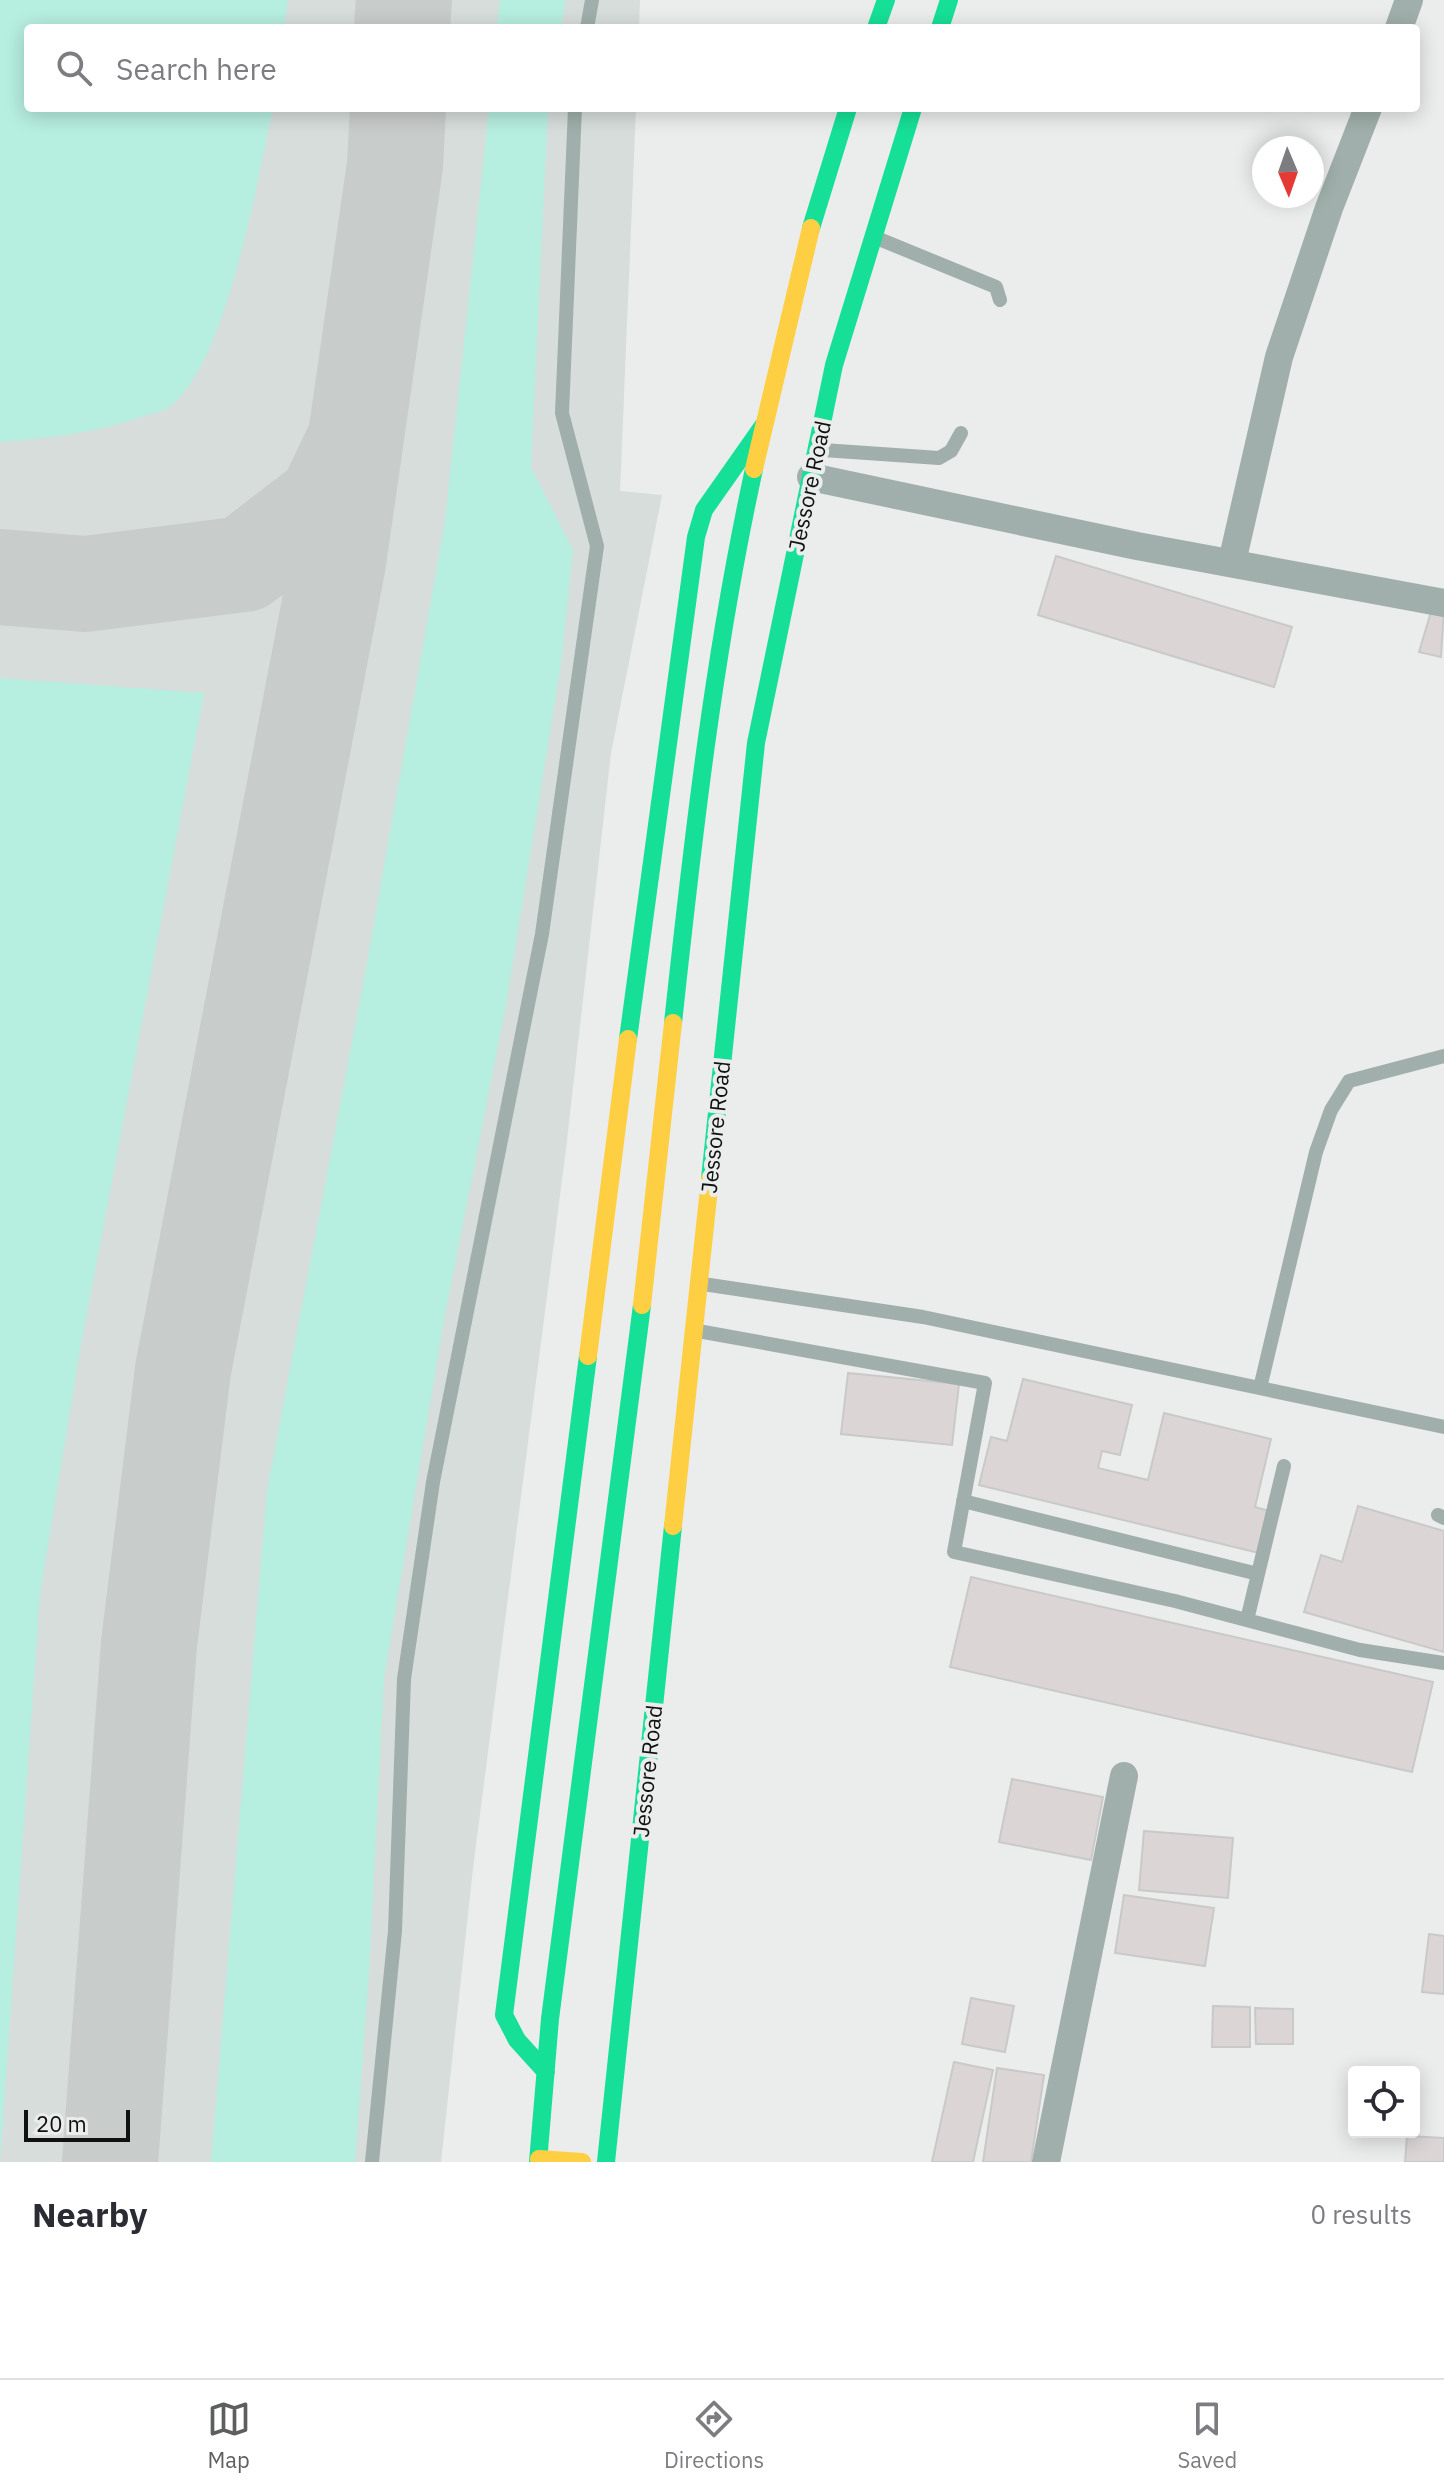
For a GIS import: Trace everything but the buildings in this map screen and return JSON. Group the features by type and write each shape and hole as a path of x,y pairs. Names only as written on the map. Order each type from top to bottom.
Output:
{"main road":[{"path":"877,24 886,0"},
{"path":"941,24 949,0"},
{"path":"582,2162 539,2160 546,2072 646,1276 698,788 731,574 805,248 847,112"},
{"name":"Jessore Road","path":"606,2162 756,743 834,365 871,235 912,112"},
{"path":"546,2072 517,2040 504,2015 587,1382 640,943 696,537 704,510 764,425"}],"street":[{"path":"1400,24 1409,0"},
{"path":"1232,562 1279,357 1329,208 1366,112"},
{"path":"813,463 1137,546 1444,603"},
{"path":"1046,2162 1124,1776"}],"lane":[{"path":"588,24 592,0"},
{"path":"372,2162 395,1931 404,1679 433,1482 542,934 597,546 562,413 575,112"},
{"path":"871,235 996,287 1000,300"},
{"path":"813,463 939,458 951,451 961,433"},
{"path":"1260,1388 1316,1152 1331,1110 1349,1081 1444,1056"},
{"path":"699,1284 923,1317 1444,1427"},
{"path":"694,1331 985,1383 954,1552 1247,1620 1360,1650 1433,1665 1444,1663"},
{"path":"1247,1620 1284,1466"},
{"path":"963,1501 1258,1574"}],"shaded area":[{"path":"0,0 640,0 639,24 24,24 24,112 636,112 620,491 662,495 611,753 566,1149 473,1868 441,2162 0,2162"}],"green space":[{"path":"0,0 288,0 285,24 24,24 24,112 272,112 238,266 209,349 192,382 169,407 126,422 73,434 0,442"},
{"path":"500,0 566,0 562,24 497,24"},
{"path":"489,112 548,112 531,467 573,550 561,664 506,1005 444,1320 384,1678 369,1973 355,2162 211,2162 267,1490 364,979 445,521"},
{"path":"0,678 204,693 80,1350 40,1594 0,2161"}],"taxiway":[{"path":"402,24 404,0"},
{"path":"110,2162 149,1644 183,1370 338,562 395,165 398,112"},
{"path":"0,577 85,584 244,564 326,501 353,444"}],"traffic: fast":[{"path":"877,24 886,0"},
{"path":"941,24 949,0"},
{"path":"811,228 847,112"},
{"path":"710,1179 756,743 834,365 912,112"},
{"path":"628,1039 696,537 704,510 763,426"},
{"path":"673,1023 716,676 754,469"},
{"path":"538,2162 550,2019 642,1305"},
{"path":"546,2072 517,2040 504,2015 588,1356"},
{"path":"606,2162 673,1526"}],"traffic: slow":[{"path":"754,469 811,228"},
{"path":"642,1305 673,1023"},
{"path":"588,1356 628,1039"},
{"path":"673,1526 710,1179"},
{"path":"539,2159 582,2162"}]}
